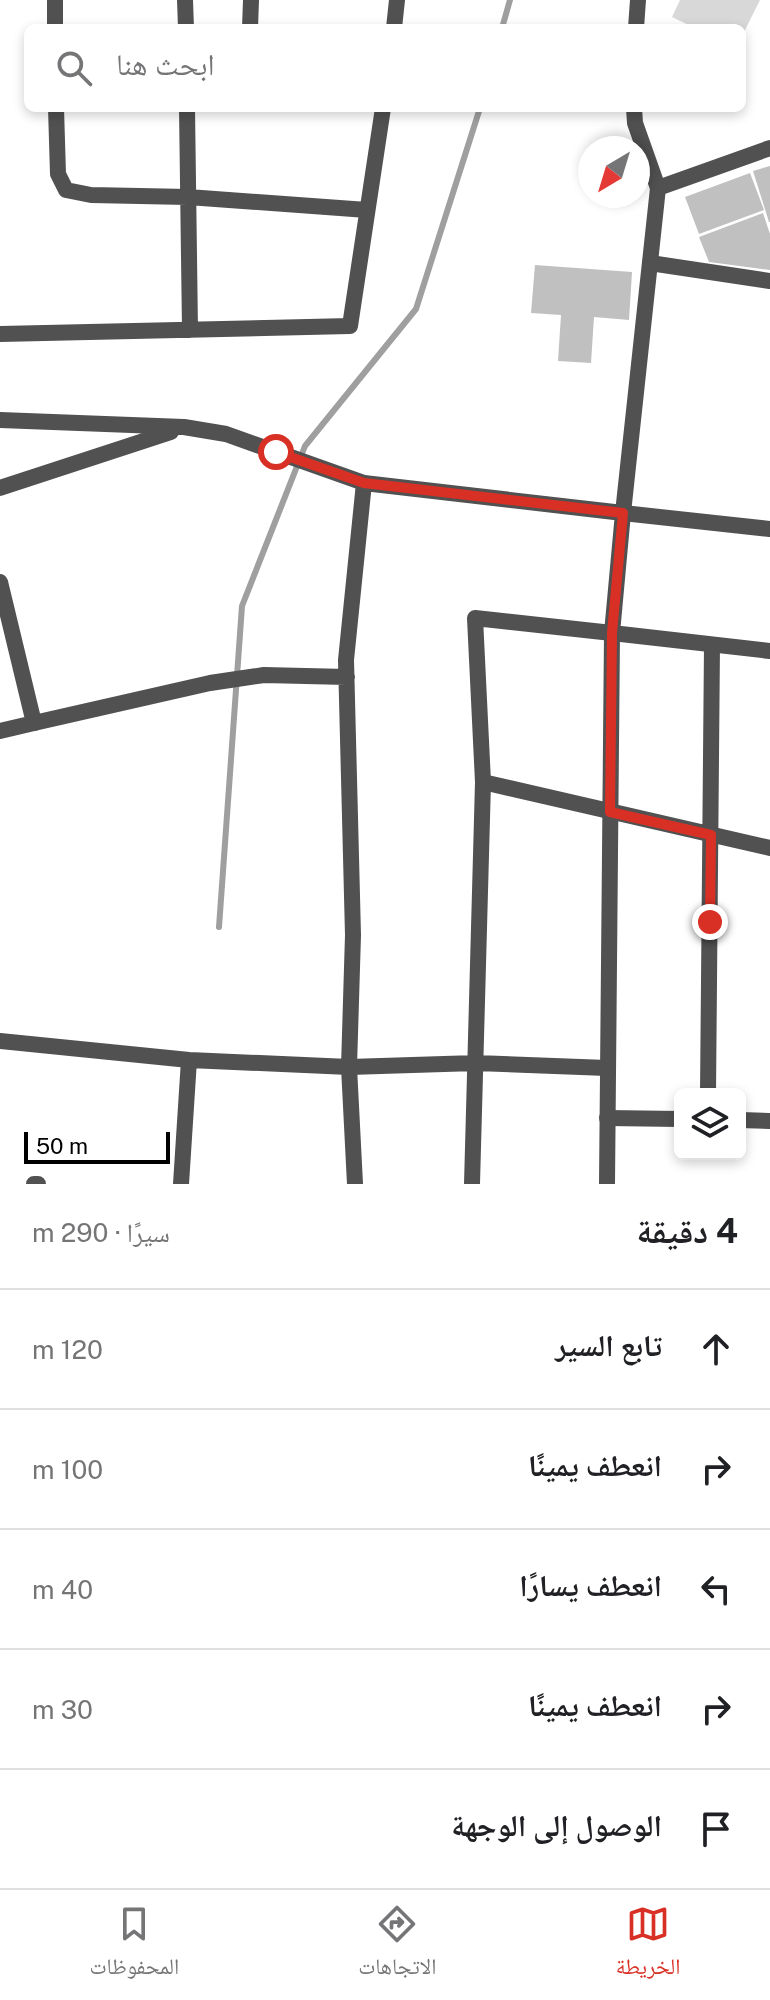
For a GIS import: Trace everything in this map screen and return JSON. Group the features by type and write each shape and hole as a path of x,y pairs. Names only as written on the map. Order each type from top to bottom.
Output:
{"street":[{"path":"55,0 55,24"},
{"path":"185,0 186,24"},
{"path":"250,24 251,0"},
{"path":"394,24 397,0"},
{"path":"636,24 638,0"},
{"path":"56,112 58,174 66,190 91,195 188,197 367,210"},
{"path":"187,112 190,330"},
{"path":"0,334 350,326 382,112"},
{"path":"607,1184 612,633 658,188 635,123 634,112"},
{"path":"658,188 770,148"},
{"path":"650,263 770,281"},
{"path":"0,420 184,427 226,434 364,483 770,529"},
{"path":"0,488 184,427"},
{"path":"355,1184 349,1067 353,935 347,677 364,483"},
{"path":"0,582 34,723"},
{"path":"472,1184 483,782 475,618 770,651"},
{"path":"708,1088 712,645"},
{"path":"0,731 210,683 264,675 347,677"},
{"path":"483,782 770,848"},
{"path":"0,1041 189,1060 349,1067 476,1063 607,1068"},
{"path":"181,1184 189,1060"},
{"path":"607,1118 674,1119"},
{"path":"746,1120 770,1121"}],"shaded area":[{"path":"680,0 760,0 746,28 746,24 687,24 672,17"}],"building":[{"path":"770,166 770,222 769,222 753,171"},
{"path":"750,173 764,210 699,234 685,197"},
{"path":"763,213 770,234 770,270 709,262 699,237"},
{"path":"535,265 632,272 629,320 594,317 591,363 558,361 561,315 531,313"}],"waterway":[{"path":"503,24 510,0"},
{"path":"219,927 242,606 305,446 416,309 479,112"}],"route":[{"path":"276,452 364,483 623,513 612,633 610,812 711,835 710,922"}]}
